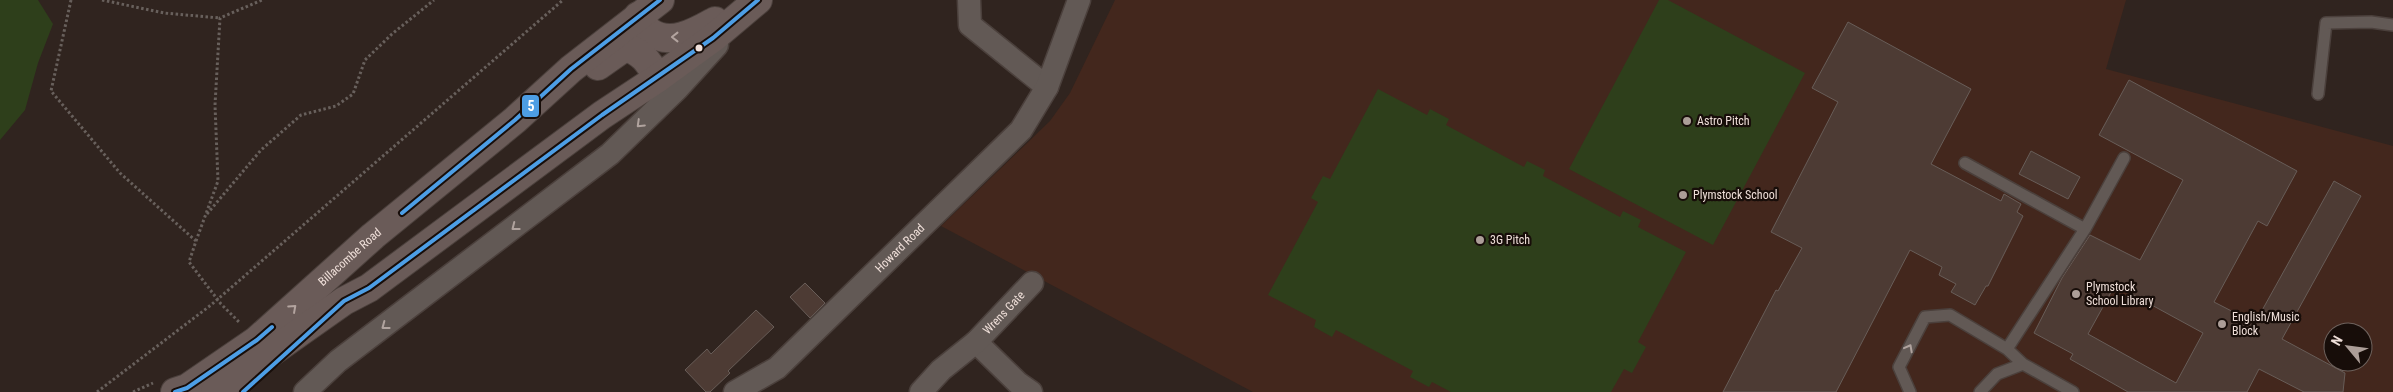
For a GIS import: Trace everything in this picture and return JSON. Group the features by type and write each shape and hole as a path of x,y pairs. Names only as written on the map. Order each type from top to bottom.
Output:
{"main road":[{"name":"Billacombe Road","path":"175,392 187,388 257,340 373,236 515,120 572,69 660,0"},
{"path":"638,16 649,31 657,35 672,38 688,36 748,0"},
{"path":"215,392 344,301 370,288 602,114 660,91 713,38 758,0"},
{"path":"515,120 567,89 625,48 635,50 647,59 660,91"},
{"path":"243,392 344,301"}],"street":[{"path":"969,0 970,25 1047,87"},
{"name":"Howard Road","path":"735,392 778,368 1022,130 1047,87 1079,0"},
{"path":"305,392 338,362 610,154 660,91"},
{"name":"Wrens Gate","path":"921,392 941,370 976,342 1032,283"},
{"name":"Wrens Gate","path":"976,342 1018,383 1031,392"}],"lane":[{"path":"2318,94 2326,23 2393,25"},
{"path":"2007,348 2085,229 2124,158"},
{"path":"1965,162 2085,229"},
{"path":"1910,392 1899,367 1925,317 1950,315 2007,348 2023,364 2073,392"},
{"path":"1980,392 1997,374 2023,364"}],"path":[{"path":"71,0 51,90 120,173 196,242"},
{"path":"102,0 164,13 220,18 262,0"},
{"path":"207,214 261,150 301,115 336,106 353,94 365,60 392,34 434,0"},
{"path":"97,392 218,300 563,0"},
{"path":"220,18 215,106 218,180 189,262 218,300 257,340"}],"shaded area":[{"name":"Plymstock School","path":"1115,0 2126,0 2106,69 2393,146 2393,392 1253,392 941,226 1050,121 1070,93"}],"green space":[{"path":"0,0 38,0 53,24 38,63 25,110 0,140"},
{"name":"Astro Pitch","path":"1659,0 1668,0 1805,73 1713,245 1569,169"},
{"name":"3G Pitch","path":"1378,89 1427,115 1430,109 1449,119 1446,125 1524,167 1527,161 1545,170 1543,176 1620,217 1623,211 1641,220 1638,227 1686,252 1638,342 1646,347 1632,373 1624,369 1611,392 1451,392 1432,382 1429,387 1410,377 1413,371 1336,330 1332,337 1314,327 1316,320 1268,295 1318,202 1311,198 1323,176 1330,179"}],"building":[{"path":"1848,22 1971,89 1931,164 2001,201 2004,194 2021,204 2017,212 2023,216 1988,286 1986,286 1975,305 1951,292 1956,284 1939,275 1942,267 1910,250 1836,392 1723,392 1776,290 1778,291 1802,248 1771,232 1838,102 1812,88"},
{"path":"2129,80 2297,171 2267,226 2258,221 2214,302 2255,323 2334,181 2361,196 2282,339 2323,361 2323,372 2345,373 2343,392 2304,392 2259,369 2247,392 2128,392 2070,359 2073,354 2034,333 2062,278 2090,235 2140,260 2183,180 2099,135","holes":["2115,285 2203,333 2176,383 2088,334"]},
{"path":"2031,151 2080,177 2068,199 2019,174"},
{"path":"805,283 825,303 810,318 790,297"},
{"path":"756,310 774,327 728,371 730,373 710,392 706,392 685,370 707,349 711,354"}],"transit line":[{"name":"5","path":"402,213 515,120 571,69 660,0"},
{"name":"5","path":"243,392 344,301 369,288 602,115 713,38 758,0"},
{"name":"5","path":"175,392 187,388 257,340 272,327"}],"place":[{"name":"Astro Pitch","path":"1687,121"},
{"name":"Plymstock School","path":"1683,195"},
{"name":"3G Pitch","path":"1480,240"},
{"name":"Plymstock School Library","path":"2076,294"},
{"name":"English/Music Block","path":"2222,324"}]}
